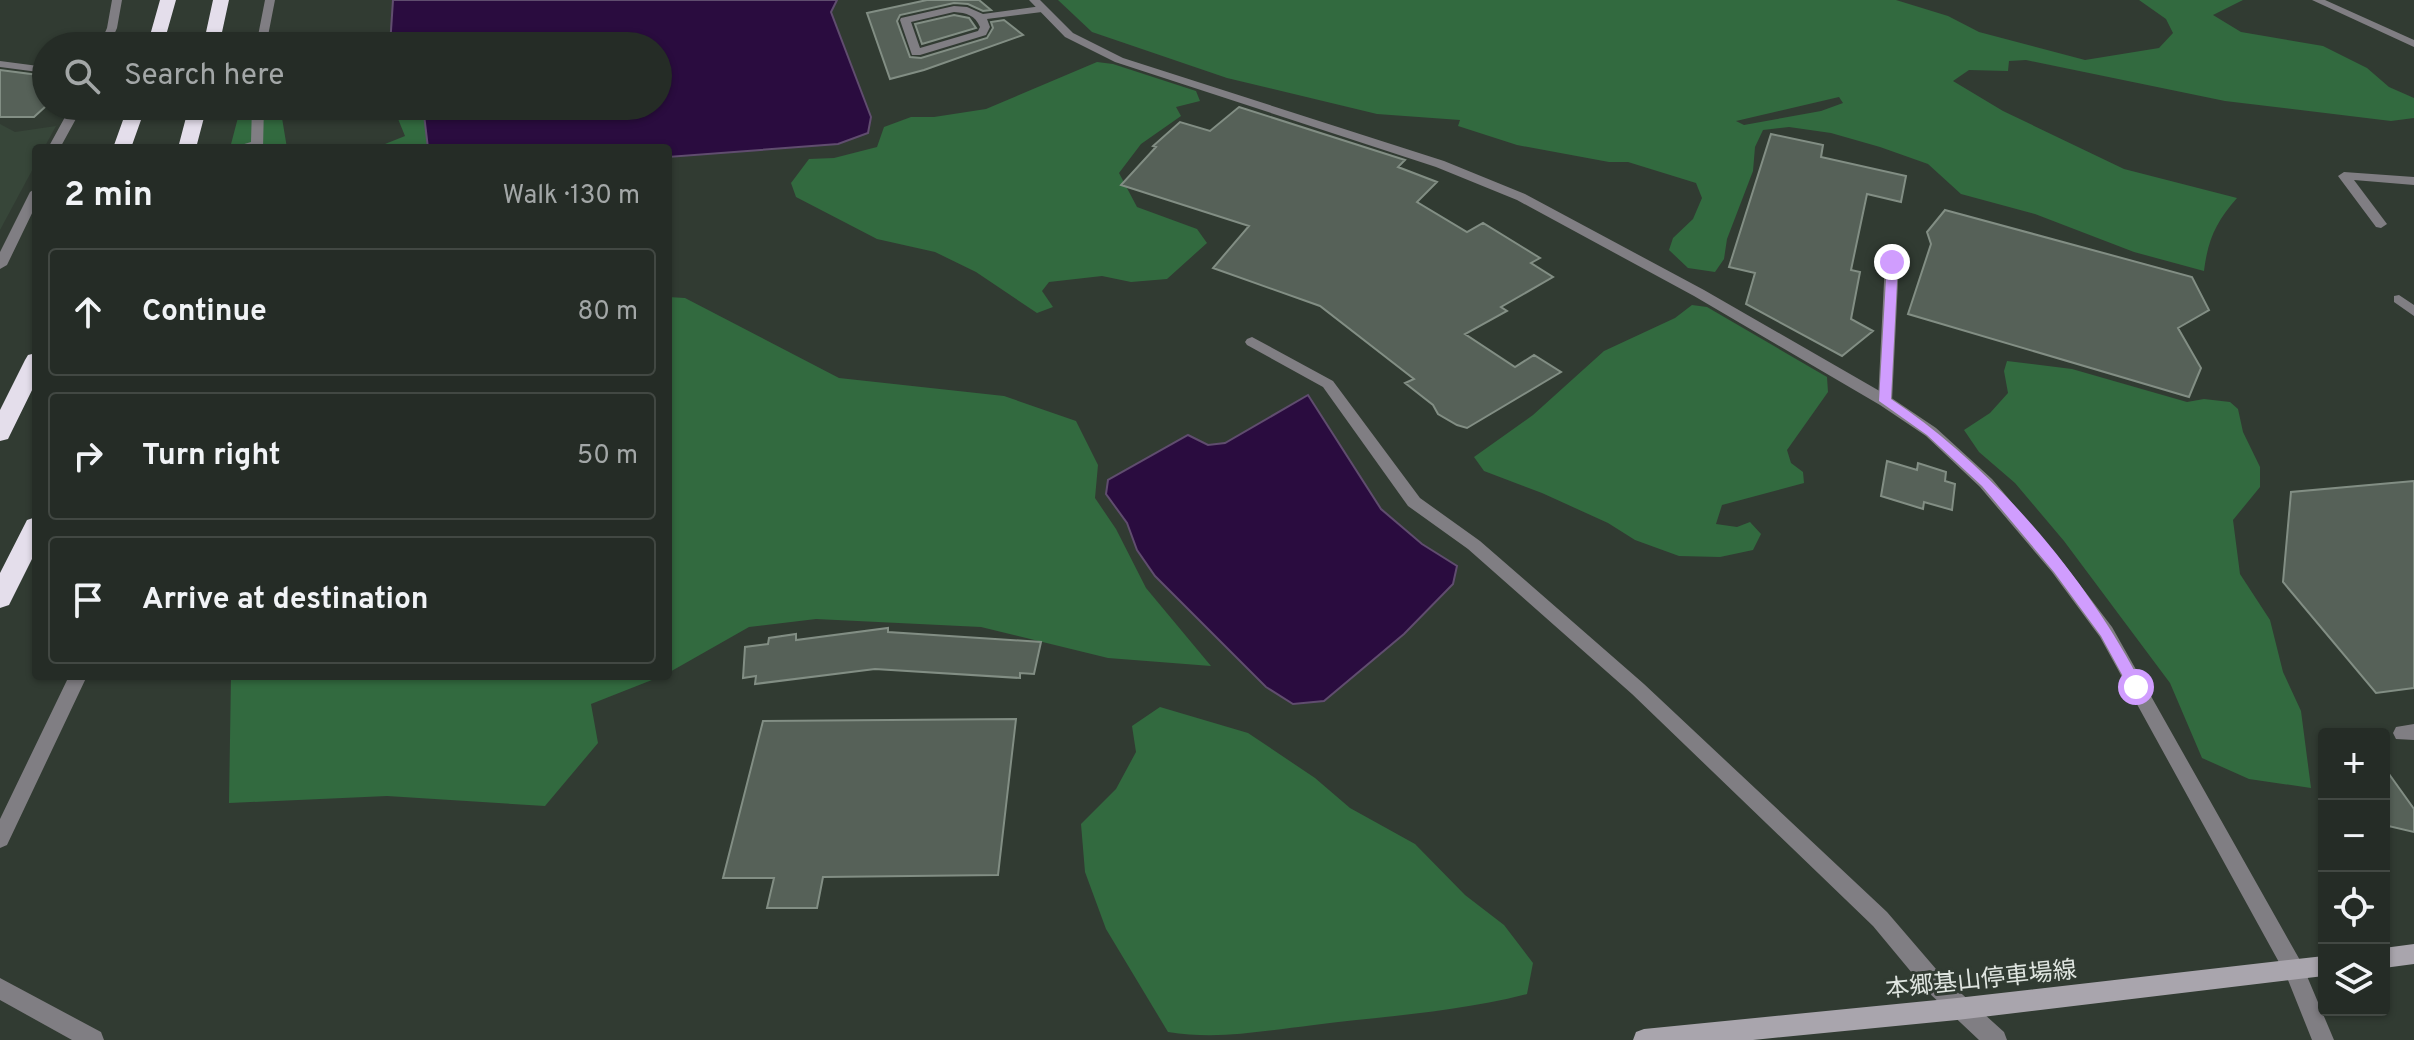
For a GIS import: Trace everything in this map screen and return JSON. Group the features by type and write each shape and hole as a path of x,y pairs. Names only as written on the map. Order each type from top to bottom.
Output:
{"highway":[{"path":"159,32 168,0"},
{"path":"214,32 221,0"},
{"path":"123,144 132,120"},
{"path":"188,144 194,120"},
{"path":"0,433 32,368"},
{"path":"0,598 32,534"}],"main road":[{"path":"2390,957 2414,954"},
{"name":"本郷基山停車場線","path":"1644,1040 1957,1009 2318,967"}],"street":[{"path":"110,32 117,0"},
{"path":"264,32 270,0"},
{"path":"2317,0 2414,44"},
{"path":"981,17 1038,4 1069,35 1088,48 1440,164 1521,197 1699,293 1885,401 1931,432 1986,483 2058,568 2106,632 2294,969 2323,1040"},
{"path":"957,9 974,11 981,17 985,27 982,33 916,53 905,20 957,9"},
{"path":"0,64 32,68"},
{"path":"56,144 69,120"},
{"path":"257,144 258,120"},
{"path":"2381,224 2344,176 2414,181"},
{"path":"0,265 32,200"},
{"path":"1885,401 1892,262"},
{"path":"2399,299 2414,312"},
{"path":"1252,342 1328,384 1414,502 1474,545 1638,689 1880,919 1908,956 1957,1009 1996,1040"},
{"path":"0,839 76,680"},
{"path":"0,988 93,1040"}],"shaded area":[{"path":"393,0 837,0 831,12 871,117 868,133 838,144 672,157 672,144 428,144 425,120 672,120 672,32 391,32"},
{"path":"0,124 15,132 56,126 46,144 32,144 32,170 0,230"},
{"path":"1308,395 1381,509 1422,544 1457,566 1453,584 1404,634 1324,701 1293,704 1266,687 1155,576 1137,550 1127,523 1106,494 1108,480 1188,435 1208,445 1225,443"}],"green space":[{"path":"1058,0 1896,0 1948,16 1979,32 2085,60 2159,48 2173,33 2166,19 2139,0 2243,0 2213,15 2241,32 2323,46 2367,68 2389,87 2414,98 2414,118 2391,121 2225,101 2026,60 2009,61 2008,71 1969,70 1953,81 2003,111 2124,169 2237,198 2214,232 2204,271 2134,252 2035,214 1961,194 1928,164 1880,147 1831,133 1789,127 1763,130 1755,147 1753,171 1727,239 1724,259 1715,272 1688,268 1669,250 1673,238 1693,219 1702,198 1696,183 1628,162 1609,162 1517,145 1458,126 1460,120 1377,114 1227,78 1092,32","holes":["1839,97 1843,103 1821,111 1744,125 1736,121"]},
{"path":"1097,62 1113,64 1196,91 1200,101 1176,107 1181,116 1141,144 1119,173 1137,207 1197,229 1207,243 1167,279 1131,282 1102,276 1049,282 1042,291 1053,307 1037,313 976,272 935,252 877,239 796,197 791,183 809,159 834,158 877,147 884,127 911,117 934,117 986,109"},
{"path":"237,120 282,120 286,144 231,144"},
{"path":"398,120 425,120 428,144 385,144 405,136"},
{"path":"672,297 685,298 839,378 1004,396 1076,421 1098,465 1095,498 1116,529 1146,588 1211,666 1108,658 981,627 816,619 749,627 672,671"},
{"path":"1692,305 1707,307 1827,377 1828,392 1787,450 1791,463 1803,472 1804,483 1722,505 1716,524 1737,527 1750,522 1761,534 1753,550 1720,557 1679,556 1635,540 1608,523 1542,493 1484,471 1474,457 1533,415 1604,351 1675,318"},
{"path":"2007,361 2072,369 2187,402 2204,399 2230,402 2238,409 2243,432 2260,467 2260,487 2233,520 2240,574 2270,620 2283,672 2301,711 2311,788 2249,779 2202,758 2170,683 2064,541 2015,483 1979,452 1964,430 1990,413 2008,393 2004,371"},
{"path":"231,680 652,680 591,704 598,743 545,806 387,796 229,803"},
{"path":"1160,707 1248,733 1315,778 1350,808 1415,844 1465,895 1504,925 1533,963 1527,994 1448,1009 1259,1032 1205,1035 1168,1032 1106,929 1085,872 1081,824 1116,789 1136,752 1132,726"}],"building":[{"path":"927,0 979,0 991,10 983,11 968,4 954,3 900,15 897,21 910,57 921,58 987,38 993,28 991,22 1004,20 1023,35 890,79 867,13"},
{"path":"954,15 969,18 976,28 922,44 915,24"},
{"path":"0,70 32,74 32,117 0,117"},
{"path":"1239,107 1405,160 1398,167 1437,182 1417,202 1467,232 1483,223 1540,258 1531,263 1553,277 1501,307 1507,311 1465,334 1515,367 1534,355 1561,372 1467,428 1457,425 1438,414 1433,405 1405,383 1414,379 1320,306 1213,268 1249,226 1121,185 1156,147 1153,146 1180,122 1210,131"},
{"path":"1771,134 1823,145 1821,157 1906,176 1901,202 1867,194 1851,270 1860,272 1851,319 1873,331 1842,356 1746,304 1755,273 1729,267"},
{"path":"1945,210 2192,277 2209,310 2178,328 2201,368 2189,397 1908,314 1931,244 1927,232"},
{"path":"1887,461 1917,470 1918,463 1946,472 1945,481 1955,484 1952,510 1924,502 1923,509 1881,496"},
{"path":"2414,481 2414,688 2376,693 2283,582 2291,492"},
{"path":"888,628 888,632 1041,642 1034,674 1020,673 1020,678 875,669 755,684 756,676 743,678 745,647 768,644 769,638 796,634 796,640"},
{"path":"1016,719 998,875 823,877 817,908 767,908 774,878 723,878 763,721"},
{"path":"2390,775 2414,809 2414,832 2390,826"}],"route":[{"path":"1892,262 1885,401 1931,432 1986,483 2058,568 2106,632 2136,687"}]}
